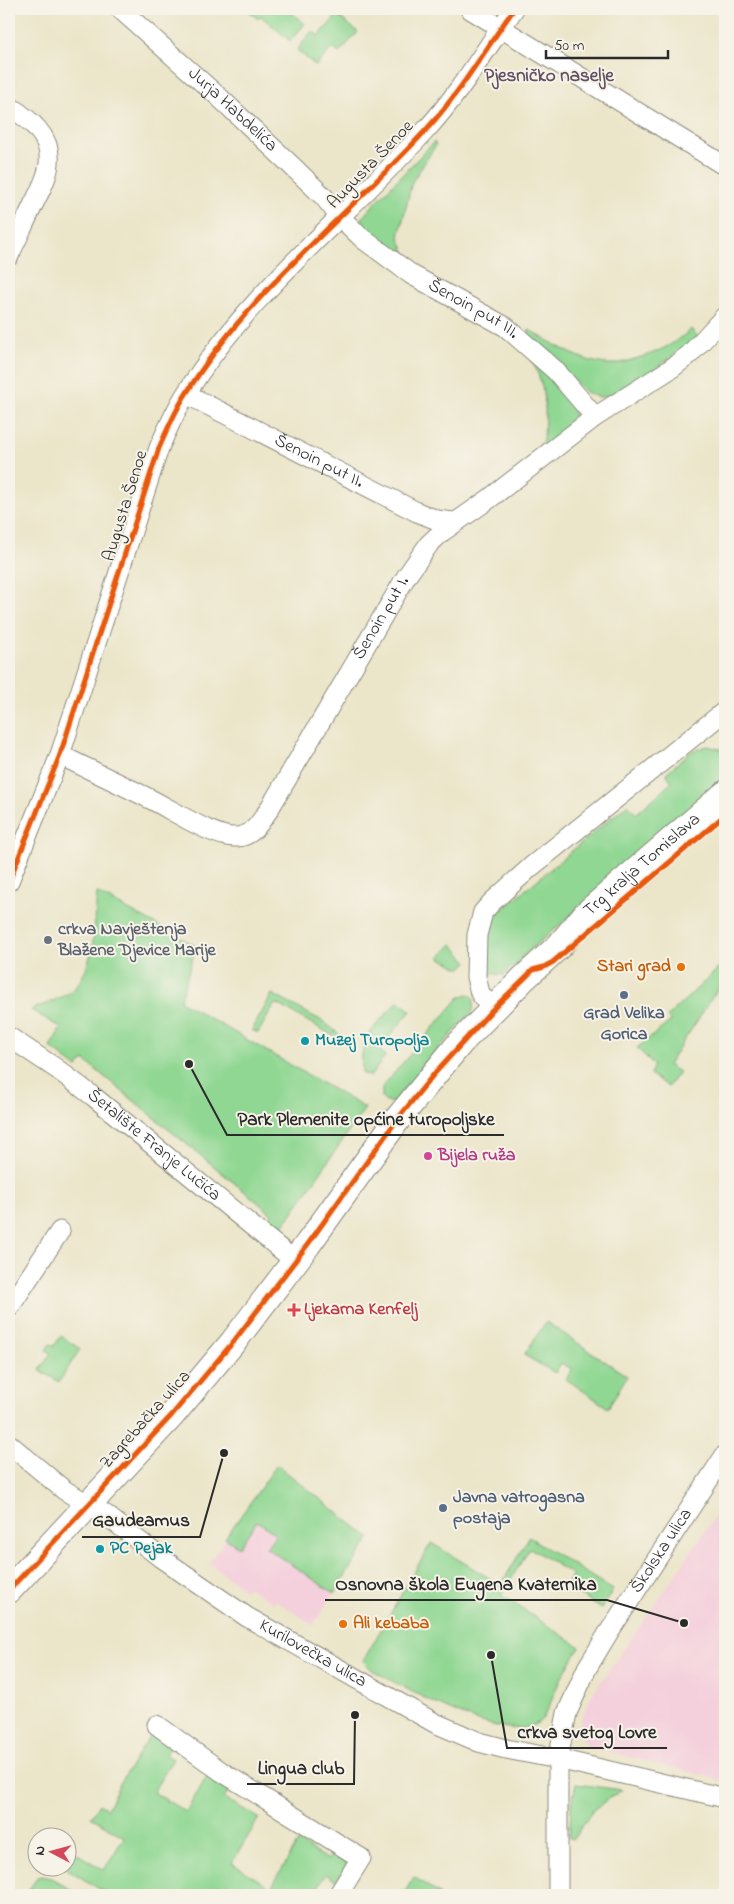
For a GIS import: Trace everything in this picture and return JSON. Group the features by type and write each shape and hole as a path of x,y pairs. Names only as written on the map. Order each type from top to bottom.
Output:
{"main road":[{"name":"Trg kralja Tomislava","path":"296,1261 396,1121 434,1074 492,1010 560,945 586,914 725,794"},
{"name":"Zagrebačka ulica","path":"9,1590 178,1408 234,1341 296,1261"}],"street":[{"name":"Jurja Habdelića","path":"120,9 220,98 293,167 324,197 340,217"},
{"path":"470,9 725,166"},
{"name":"Augusta Šenoe","path":"9,881 60,755 159,448 175,412 207,362 247,312 431,124 465,81 514,9"},
{"path":"9,106 38,128 44,140 49,163 46,177 9,256"},
{"name":"Šenoin put III.","path":"340,217 363,239 412,275 506,327 556,371 595,417"},
{"name":"Šenoin put I.","path":"60,755 149,798 207,829 226,836 246,836 255,829 273,804 417,560 429,544 453,522 483,504 595,417 678,364 707,337 725,316"},
{"name":"Šenoin put II.","path":"186,394 417,512 437,520 453,522"},
{"path":"492,1010 480,993 476,977 479,922 482,912 532,866 725,711"},
{"name":"Šetalište Franje Lučića","path":"9,1037 57,1069 94,1097 296,1261"},
{"path":"9,1308 60,1231"},
{"name":"Kurilovečka ulica","path":"9,1444 64,1490 89,1504 169,1564 247,1617 436,1723 479,1742 725,1798"},
{"name":"Školska ulica","path":"558,1759 567,1713 573,1696 607,1635 725,1455"},
{"path":"157,1725 222,1772 361,1858 338,1895"},
{"path":"558,1759 558,1895"}],"shaded area":[{"path":"277,1465 370,1538 313,1625 276,1600 273,1603 248,1587 245,1590 209,1563"},
{"path":"725,1501 725,1781 586,1746 580,1735 580,1721 592,1695"}],"green space":[{"path":"246,9 287,9 305,24 290,41 261,16 258,19"},
{"path":"337,15 358,32 339,53 332,48 316,66 297,50 312,31 319,36"},
{"path":"434,142 436,145 412,182 400,232 399,238 409,260 408,263 367,231 362,218"},
{"path":"691,329 698,337 637,381 624,389 602,397 584,391 527,333 529,330 587,360 612,364 626,362 658,351 675,342"},
{"path":"533,356 573,405 574,414 573,421 566,432 541,449 545,425 545,403 540,381 531,358"},
{"path":"707,746 725,750 725,786 531,949 504,975 486,973 488,941 492,926 499,912 628,804 636,814 672,782 666,773 692,751"},
{"path":"97,893 196,946 180,1001 365,1108 279,1232 266,1222 272,1214 84,1060 77,1068 50,1047 61,1028 31,1010 70,992 81,980 90,957"},
{"path":"452,944 468,962 461,969 439,957"},
{"path":"725,962 725,978 668,1065 679,1072 668,1087 650,1074 654,1065 637,1048 671,1021 667,1017"},
{"path":"272,994 324,1022 346,1040 344,1042 277,1004 274,1005 258,1033 252,1030"},
{"path":"467,994 474,998 473,1011 393,1102 384,1100 382,1098 382,1087 459,998"},
{"path":"398,1001 411,1011 379,1049 385,1056 370,1077 362,1073 362,1055 365,1042"},
{"path":"546,1322 627,1376 608,1408 566,1379 572,1369 561,1363 555,1373 524,1355"},
{"path":"61,1336 80,1349 59,1382 40,1370 51,1353 46,1350 50,1344 54,1346"},
{"path":"277,1465 370,1538 334,1593 266,1548 276,1534 257,1521 239,1547 225,1538"},
{"path":"529,1537 613,1590 601,1609 566,1586 573,1575 530,1548 501,1595 580,1647 562,1677 543,1718 529,1727 509,1728 484,1723 432,1702 372,1670 363,1661 431,1543 501,1585"},
{"path":"153,1731 172,1743 166,1755 173,1759 153,1792 186,1812 209,1773 231,1787 224,1798 259,1818 232,1863 271,1888 298,1842 328,1860 335,1850 346,1861 345,1868 336,1881 326,1874 313,1895 271,1895 258,1887 254,1895 109,1895 78,1876 78,1854 104,1870 124,1837 91,1817 99,1804 107,1809 119,1785"},
{"path":"576,1784 622,1790 594,1809 573,1839 569,1838 571,1806"},
{"path":"37,1877 51,1878 81,1895 26,1895"},
{"path":"414,1877 441,1895 403,1895"}],"cycle path":[{"path":"9,881 60,755 159,448 182,400 211,357 268,289 394,163 437,117 514,9"},
{"path":"9,1590 171,1416 234,1341 308,1244 396,1121 434,1074 492,1010 533,970 553,962 725,815"}],"place":[{"name":"crkva Navještenja Blažene Djevice Marije","path":"48,940"},
{"name":"Stari grad","path":"681,967"},
{"name":"Grad Velika Gorica","path":"624,995"},
{"name":"Muzej Turopolja","path":"305,1041"},
{"name":"Park Plemenite općine turopoljske","path":"189,1064"},
{"name":"Bijela ruža","path":"428,1156"},
{"name":"Ljekarna Kenfelj","path":"294,1310"},
{"name":"Gaudeamus","path":"224,1453"},
{"name":"Javna vatrogasna postaja","path":"443,1508"},
{"name":"PC Pejak","path":"100,1549"},
{"name":"Osnovna škola Eugena Kvaternika","path":"684,1623"},
{"name":"Ali kebaba","path":"343,1624"},
{"name":"crkva svetog Lovre","path":"491,1655"},
{"name":"Lingua club","path":"355,1715"}],"district":[{"name":"Pjesničko naselje","path":"549,76"}]}
